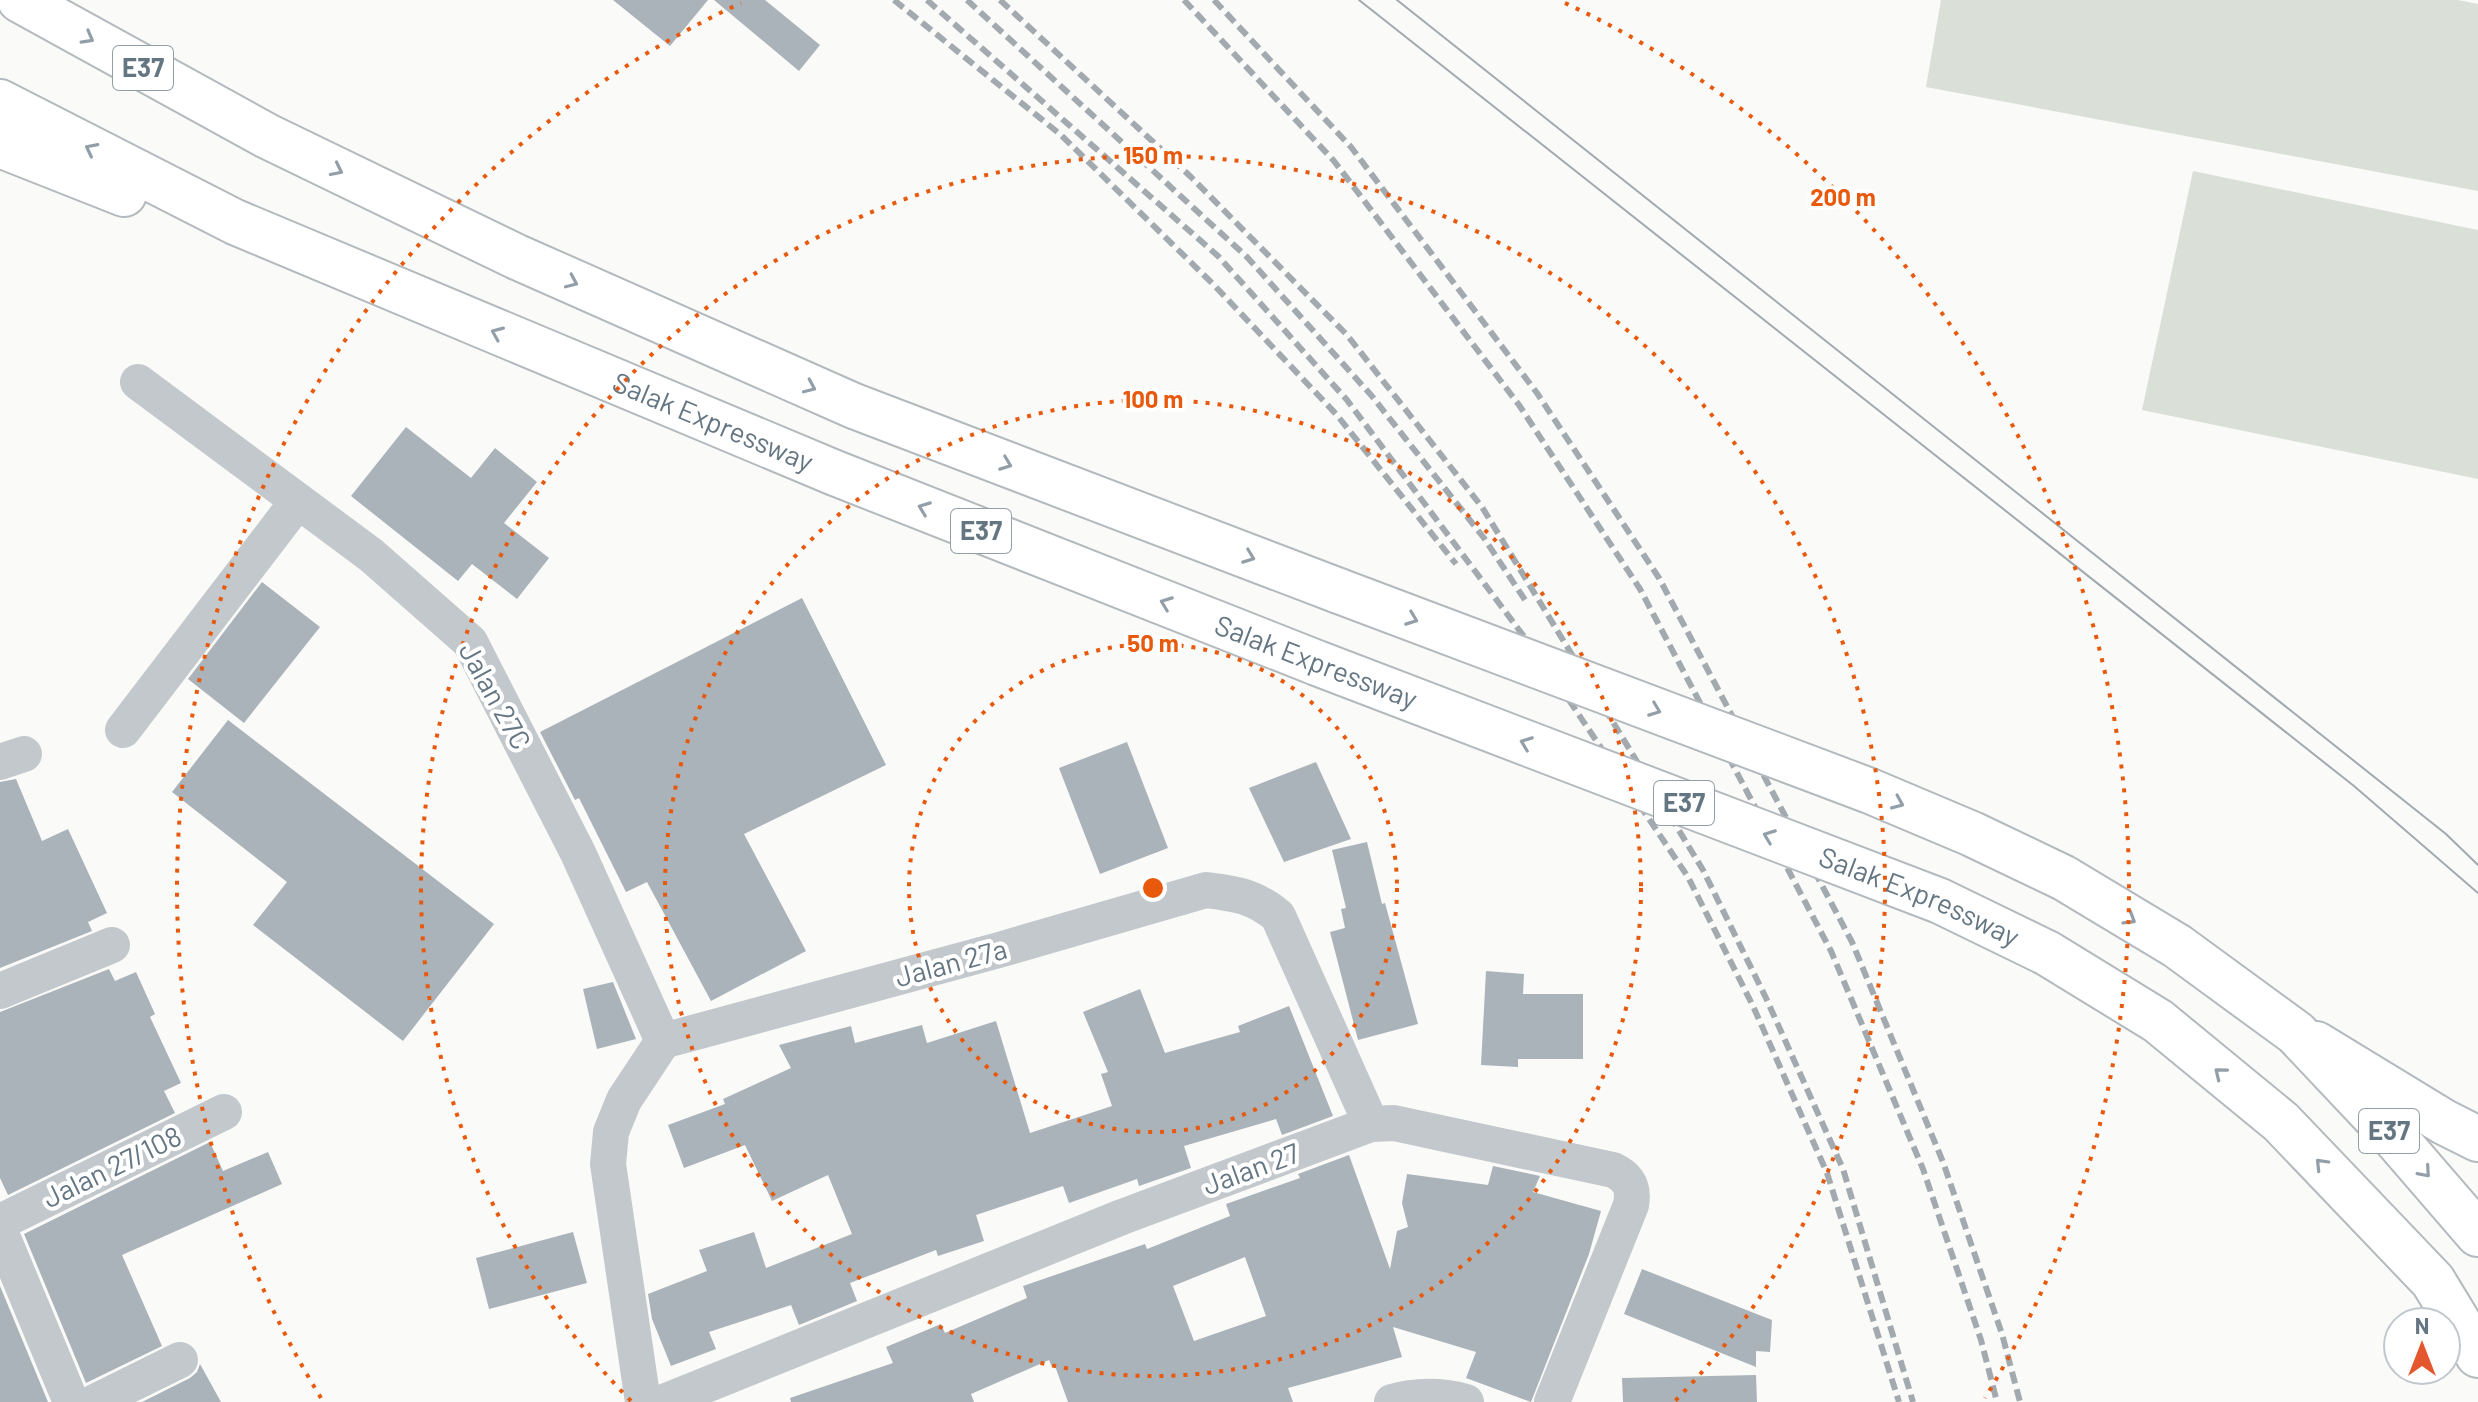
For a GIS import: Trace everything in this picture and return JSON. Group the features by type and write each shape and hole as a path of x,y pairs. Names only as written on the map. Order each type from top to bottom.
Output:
{"main road":[{"name":"E37","path":"20,0 267,136 517,257 854,406 1870,791 1972,834 2064,878 2177,946 2296,1033 2396,1139 2478,1234"},
{"name":"Salak Expressway","path":"0,102 235,222 835,473 1317,663 1940,901 2047,953 2158,1021 2281,1122 2433,1281 2478,1355"},
{"path":"0,145 137,199 235,222"},
{"path":"2296,1033 2444,1122 2478,1139"}],"street":[{"name":"Jalan 27C","path":"138,382 371,555 470,642 578,853 663,1041"},
{"path":"123,730 298,501"},
{"name":"Jalan 27a","path":"663,1041 1206,890 1240,894 1261,902 1278,916 1371,1124"},
{"path":"0,991 112,945"},
{"path":"643,1402 608,1164 611,1132 624,1100 663,1041"},
{"name":"Jalan 27/108","path":"2,1239 224,1112"},
{"name":"Jalan 27","path":"664,1402 1122,1217 1371,1124 1394,1123 1613,1170 1626,1176 1633,1191 1631,1205 1552,1402"},
{"path":"2,1239 71,1402"},
{"path":"95,1402 180,1360"},
{"path":"1392,1402 1406,1398 1449,1397 1466,1402"}],"shaded area":[{"path":"1941,0 2458,0 2478,4 2478,191 1926,87"},
{"path":"2193,171 2478,230 2478,479 2142,410"}],"building":[{"path":"613,0 708,0 670,46"},
{"path":"714,0 765,0 820,45 799,71"},
{"path":"406,427 471,478 495,448 537,482 504,523 549,558 517,599 472,564 458,581 351,496"},
{"path":"262,582 320,627 244,723 188,679"},
{"path":"802,598 886,765 744,834 806,951 711,1001 647,882 626,892 579,798 575,800 540,732"},
{"path":"228,720 494,924 403,1041 253,925 287,882 172,792"},
{"path":"1127,742 1168,848 1100,874 1059,768"},
{"path":"1316,762 1351,839 1284,862 1249,788"},
{"path":"16,779 42,841 68,829 107,913 88,922 92,931 0,968 0,782"},
{"path":"1367,842 1418,1024 1358,1040 1330,932 1345,928 1341,909 1346,908 1332,850"},
{"path":"109,969 115,981 136,972 155,1014 150,1017 181,1083 164,1091 175,1113 8,1195 0,1178 0,1012"},
{"path":"1486,971 1524,974 1523,994 1583,994 1583,1059 1518,1059 1518,1067 1481,1065"},
{"path":"613,982 636,1039 597,1049 583,989"},
{"path":"1140,989 1165,1053 1240,1032 1238,1026 1289,1006 1333,1116 1282,1135 1276,1119 1184,1146 1191,1168 1139,1186 1137,1179 1069,1203 1063,1186 976,1215 984,1241 938,1256 936,1250 850,1283 857,1301 799,1325 791,1305 709,1332 716,1349 671,1366 652,1319 648,1294 707,1271 699,1250 754,1232 766,1268 852,1234 828,1175 772,1201 745,1145 684,1168 668,1125 725,1104 723,1099 791,1068 779,1045 851,1026 855,1043 922,1025 927,1043 996,1021 1030,1133 1112,1106 1101,1074 1108,1072 1083,1012"},
{"path":"210,1142 223,1171 268,1152 282,1184 122,1255 162,1346 86,1383 24,1234"},
{"path":"1349,1155 1390,1269 1397,1231 1408,1227 1402,1203 1407,1174 1488,1185 1493,1166 1540,1176 1533,1192 1601,1211 1589,1254 1531,1402 1466,1378 1476,1352 1393,1327 1402,1357 1288,1388 1293,1402 1068,1402 1055,1366 1052,1367 1049,1360 971,1394 974,1402 791,1402 790,1398 893,1363 886,1347 941,1324 945,1333 1027,1298 1023,1286 1145,1244 1147,1249 1230,1216 1226,1204 1300,1178 1298,1174","holes":["1245,1257 1266,1316 1194,1341 1173,1286"]},
{"path":"573,1232 587,1283 489,1309 476,1258"},
{"path":"1642,1269 1772,1320 1770,1352 1756,1351 1756,1367 1624,1314"},
{"path":"0,1286 48,1402 0,1402"},
{"path":"200,1364 221,1402 142,1402 190,1378"},
{"path":"1756,1375 1757,1402 1623,1402 1622,1378"}],"tram line":[{"path":"1359,0 2354,786 2478,893"},
{"path":"1397,0 2446,834 2478,865"}],"railway":[{"path":"894,0 1061,135 1213,284 1336,414 1456,564"},
{"path":"927,0 1218,256 1347,400 1546,666 1688,877 1753,1006 1827,1173 1899,1402"},
{"path":"967,0 1247,257 1371,395 1484,538 1527,603"},
{"path":"1000,0 1191,177 1347,335 1482,507 1703,870 1766,998 1843,1169 1913,1402"},
{"path":"1184,0 1334,161 1519,405 1640,589 1831,951 1923,1169 1981,1340 1997,1402"},
{"path":"1214,0 1351,147 1537,393 1659,578 1852,942 1943,1162 2002,1334 2020,1402"}]}
